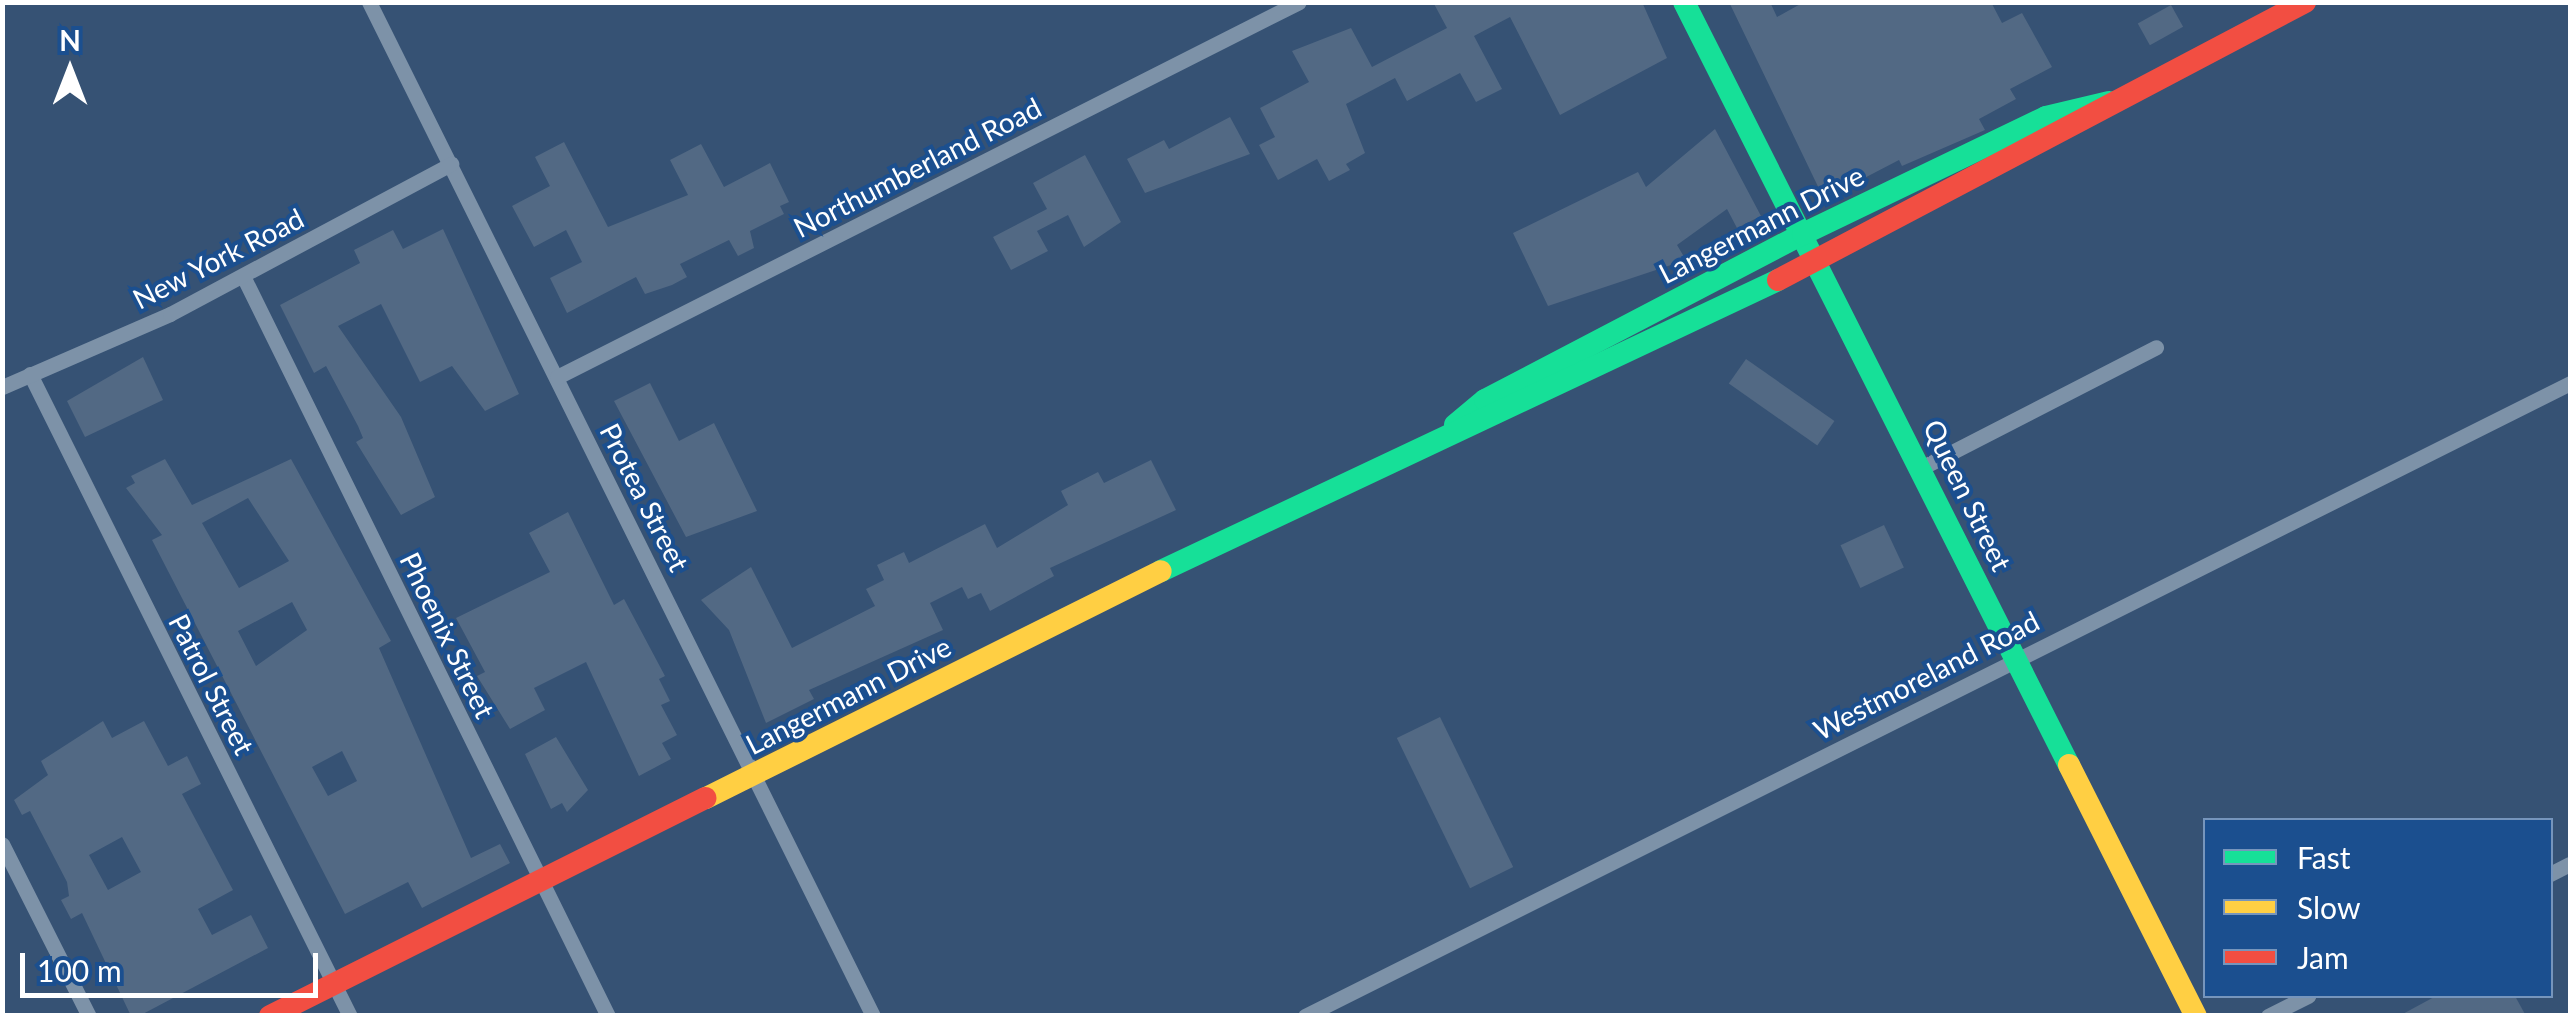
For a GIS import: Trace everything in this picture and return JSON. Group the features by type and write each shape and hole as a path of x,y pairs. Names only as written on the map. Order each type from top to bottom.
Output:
{"main road":[{"name":"Queen Street","path":"1684,2 1923,466 2196,1016"},
{"name":"Langermann Drive","path":"270,1016 1453,428 1516,410 1817,260 2078,126 2109,102 2304,2"},
{"name":"Langermann Drive","path":"1453,428 1486,400 1803,234 2046,117 2109,102"}],"street":[{"name":"Protea Street","path":"369,2 873,1016"},
{"name":"Northumberland Road","path":"556,376 1299,2"},
{"name":"New York Road","path":"2,387 243,276 451,164"},
{"name":"Phoenix Street","path":"243,276 608,1016"},
{"path":"1923,466 2156,347"},
{"name":"Patrol Street","path":"30,374 350,1016"},
{"name":"Westmoreland Road","path":"1305,1016 2570,383"},
{"path":"2,844 89,1016"},
{"path":"2268,1016 2304,998"}],"building":[{"path":"1433,2 1642,2 1667,58 1560,115 1510,17 1474,36 1502,89 1476,102 1460,73 1407,101 1395,78 1346,104 1365,153 1346,164 1350,170 1329,181 1317,159 1278,180 1259,145 1275,137 1260,108 1309,82 1292,51 1351,28 1372,67 1447,28"},
{"path":"1729,2 1770,2 1777,17 1804,2 1991,2 2002,23 2022,13 2052,67 2010,89 2016,99 1979,119 1985,130 1902,166 1899,160 1824,199"},
{"path":"2171,5 2183,27 2150,45 2138,23"},
{"path":"1230,117 1250,154 1145,193 1127,159 1164,140 1169,149"},
{"path":"1715,129 1761,216 1737,228 1727,209 1677,245 1686,260 1548,306 1513,233 1638,172 1646,187"},
{"path":"564,142 608,227 688,195 670,160 701,144 724,187 770,163 789,202 780,206 784,214 750,231 754,248 738,256 729,240 680,264 687,277 672,285 645,294 636,277 567,313 550,278 582,262 566,230 534,247 512,206 550,186 535,157"},
{"path":"1085,155 1121,222 1084,247 1068,215 1037,231 1048,251 1011,270 993,237 1047,209 1033,183"},
{"path":"443,229 519,394 485,411 452,366 420,382 381,304 338,326 401,417 435,497 401,515 356,442 363,438 326,366 314,373 280,305 360,263 354,250 393,230 403,249"},
{"path":"143,357 163,400 85,437 67,401"},
{"path":"1746,359 1834,421 1817,446 1729,384"},
{"path":"650,383 679,441 714,423 757,511 686,537 614,401"},
{"path":"165,459 192,505 291,459 391,641 379,648 471,858 500,844 510,863 422,908 408,882 345,914 152,540 162,535 126,488 135,483 131,476","holes":["248,498 289,561 239,588 202,523","292,602 307,630 256,666 238,631","342,751 357,781 328,796 312,767"]},
{"path":"1151,460 1176,510 1050,568 1054,576 990,611 981,593 968,599 962,587 930,603 943,630 809,690 814,699 766,723 729,630 701,600 751,567 792,648 875,606 866,589 884,580 877,565 904,552 909,563 985,524 997,548 1068,505 1061,491 1098,472 1104,483"},
{"path":"568,512 614,605 624,599 665,676 659,679 670,701 661,705 677,735 662,743 671,759 639,776 586,662 534,688 545,710 510,729 477,676 485,672 456,618 550,572 529,533"},
{"path":"1884,525 1904,568 1860,588 1840,545"},
{"path":"1440,717 1513,867 1470,888 1397,738"},
{"path":"103,721 112,738 144,721 168,766 187,756 201,784 182,794 233,890 198,909 212,935 251,915 268,948 139,1016 131,1016 82,913 71,919 61,900 69,896 67,882 30,811 22,815 14,800 48,775 41,761","holes":["122,837 141,872 108,890 89,855"]},
{"path":"556,737 588,790 567,812 562,803 551,809 525,754"},
{"path":"2432,998 2516,998 2526,1016 2399,1016"}],"traffic: fast":[{"path":"1684,2 2069,765"},
{"path":"1455,425 1485,400 1803,234 2046,117 2109,102"},
{"path":"1161,571 1778,280"}],"traffic: slow":[{"path":"706,798 1161,571"},
{"path":"2069,765 2196,1016"}],"traffic: jam":[{"path":"1778,280 2305,2"},
{"path":"270,1016 706,798"}]}
